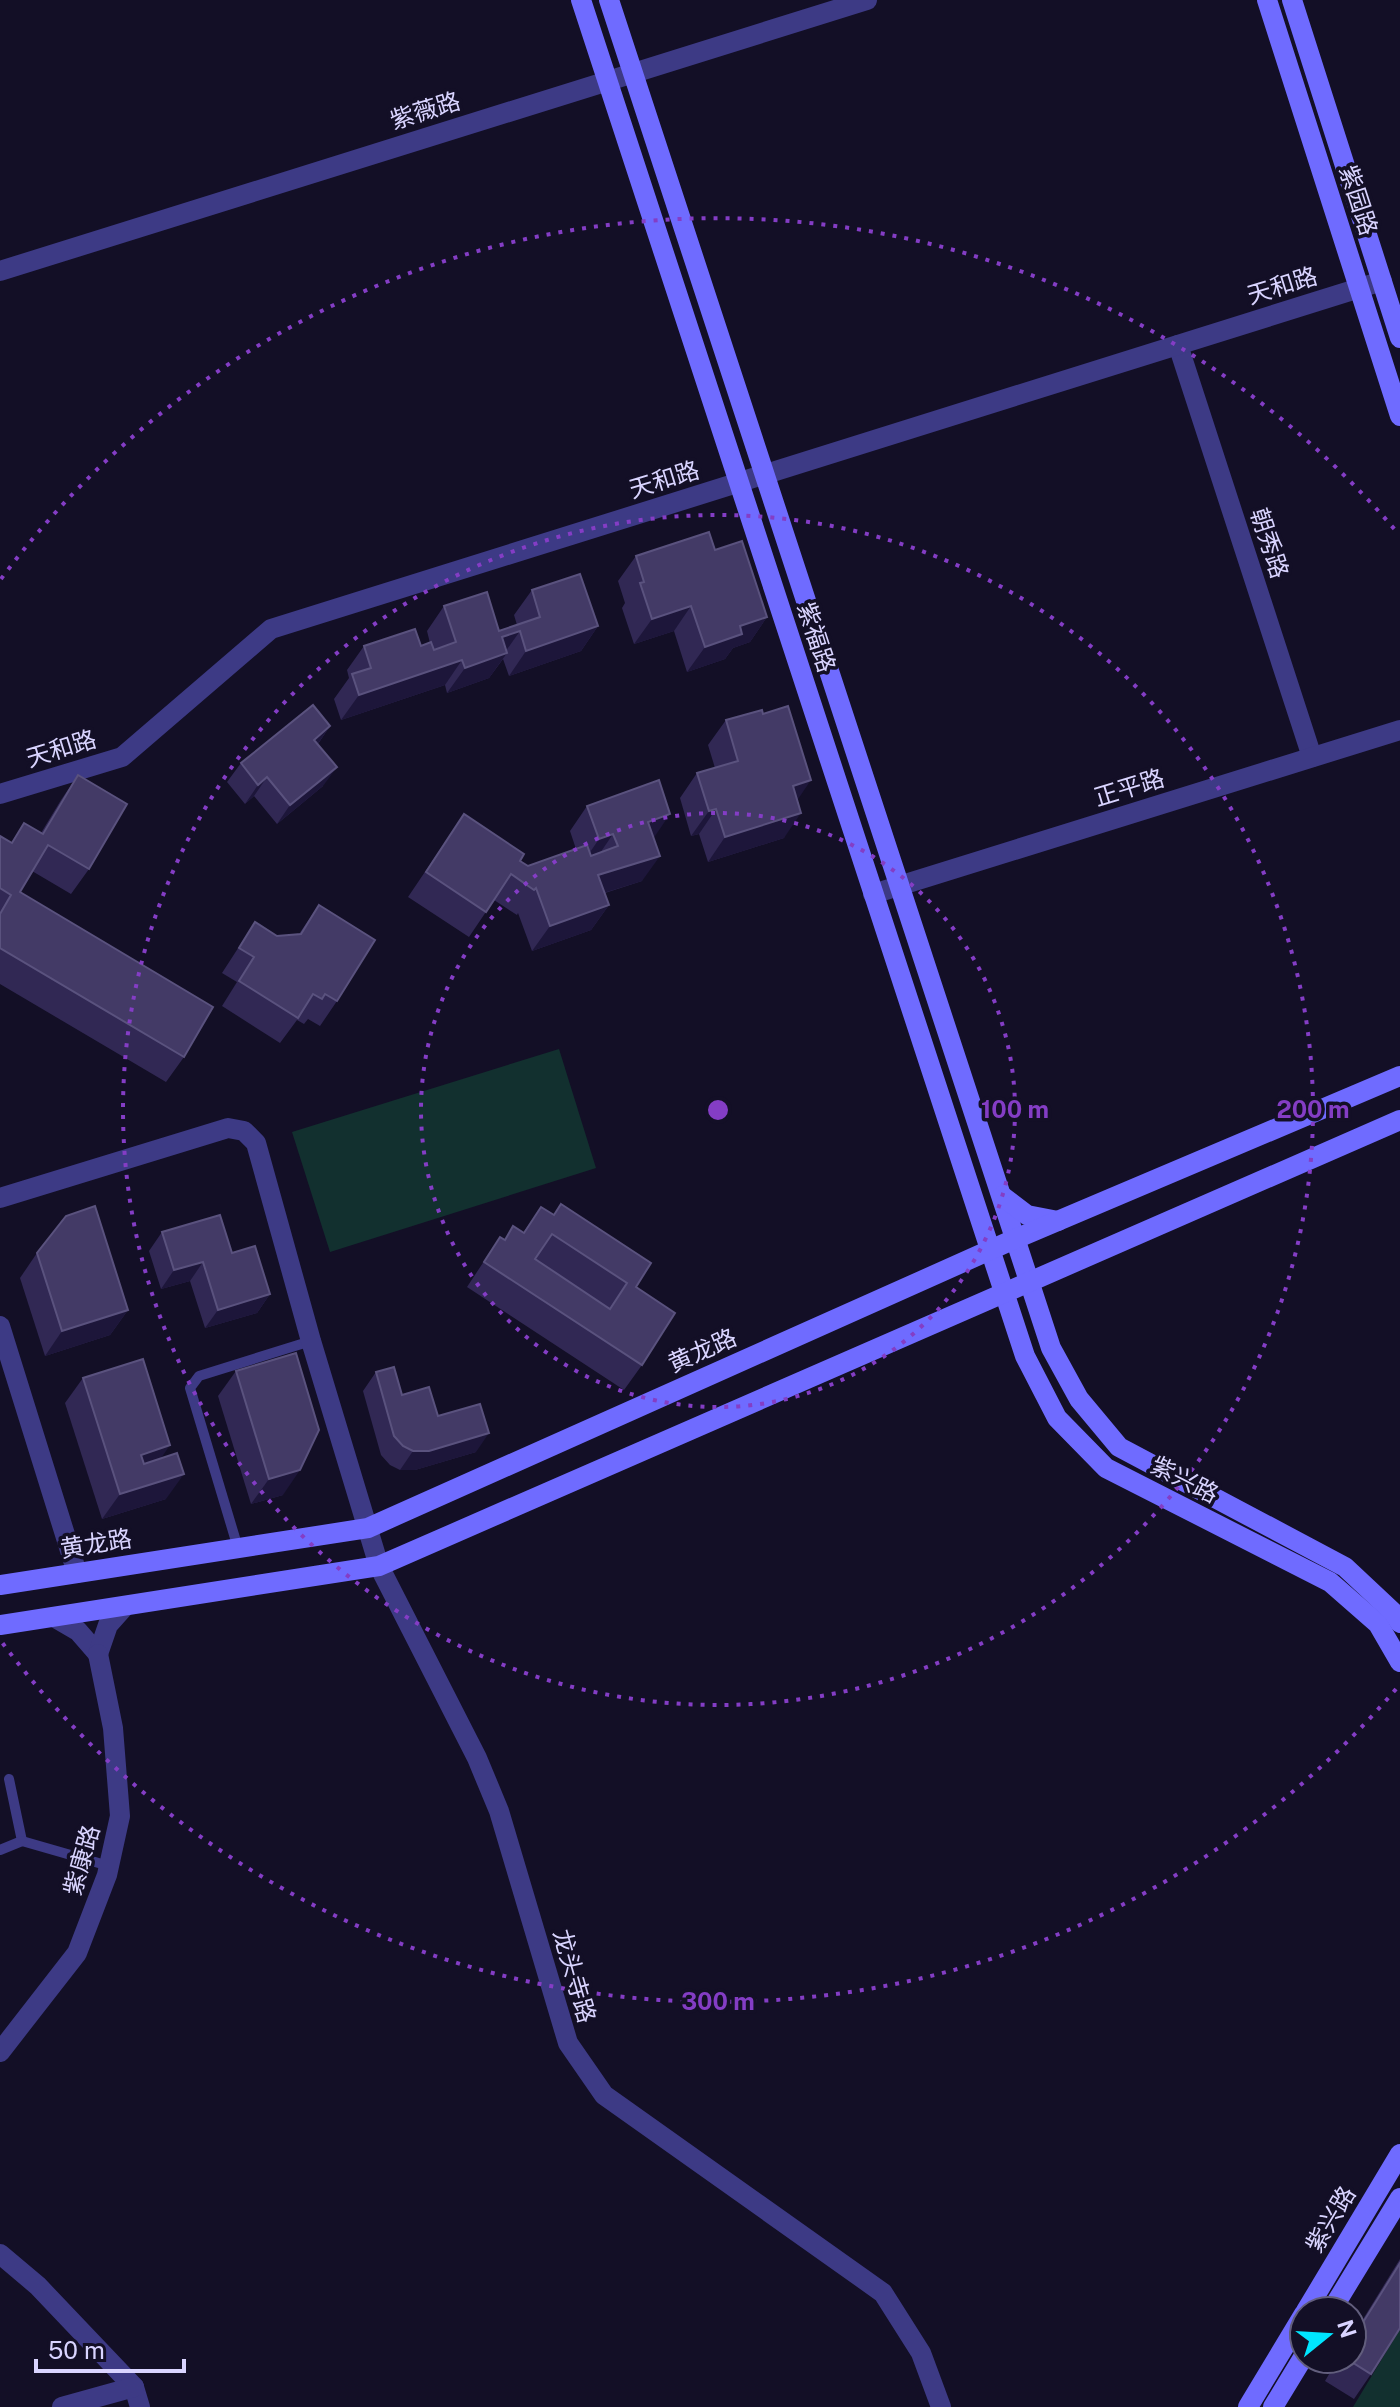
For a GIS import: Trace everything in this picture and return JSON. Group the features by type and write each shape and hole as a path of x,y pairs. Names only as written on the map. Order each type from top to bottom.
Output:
{"main road":[{"name":"紫福路","path":"581,0 1003,1291"},
{"name":"紫福路","path":"609,0 1028,1280"},
{"name":"紫园路","path":"1267,0 1400,416"},
{"name":"紫园路","path":"1292,0 1400,338"},
{"name":"黄龙路","path":"0,1585 368,1528 1015,1239 1400,1076"},
{"path":"0,1625 379,1566 1400,1120"},
{"path":"1000,1194 1027,1215 1058,1221"},
{"name":"紫兴路","path":"1028,1280 1051,1348 1079,1399 1119,1447 1345,1567 1393,1612 1400,1623"},
{"name":"紫兴路","path":"1003,1291 1025,1356 1057,1418 1106,1468 1330,1582 1378,1624 1400,1662"},
{"name":"紫兴路","path":"1315,2295 1400,2154"},
{"name":"紫兴路","path":"1341,2295 1400,2198"},
{"name":"紫兴路","path":"1248,2407 1288,2340"},
{"path":"1273,2407 1292,2375"}],"street":[{"name":"紫薇路","path":"0,271 867,0"},
{"name":"天和路","path":"0,794 122,757 271,629 1382,281"},
{"name":"朝秀路","path":"1178,345 1312,757"},
{"name":"正平路","path":"873,894 1400,730"},
{"name":"龙头寺路","path":"0,1198 228,1128 244,1131 256,1143 311,1341 379,1566 477,1758 499,1811 568,2043 604,2095 883,2293 921,2353 941,2407"},
{"path":"0,1326 77,1573"},
{"path":"54,1617 78,1631 98,1654 108,1625 125,1606"},
{"name":"紫康路","path":"0,2052 77,1953 109,1866 120,1816 113,1728 98,1654"},
{"path":"0,2254 38,2286 134,2387 140,2407"},
{"path":"62,2407 134,2387"}],"lane":[{"path":"238,1548 190,1388 199,1376 311,1341"},
{"path":"9,1779 22,1841"},
{"path":"0,1850 22,1841 109,1866"}],"green space":[{"path":"559,1049 596,1168 330,1252 292,1132"},
{"path":"1400,2329 1400,2407 1353,2407"}],"building":[{"path":"709,532 715,550 742,541 767,617 740,626 742,634 705,647 691,606 652,619 640,583 644,582 636,556"},
{"path":"580,574 598,626 526,651 520,631 502,637 507,653 465,668 462,660 359,695 352,674 371,668 364,646 415,629 421,646 431,642 434,650 456,642 444,606 487,592 499,631 540,617 532,590"},
{"path":"313,705 330,726 314,740 337,767 290,805 267,777 258,785 241,763"},
{"path":"788,706 811,780 793,786 801,813 725,837 716,809 709,811 697,773 738,761 726,720"},
{"path":"78,775 127,804 89,869 48,845 20,892 213,1007 184,1057 0,948 0,914 11,895 0,888 0,836 12,843 24,823 43,834"},
{"path":"659,780 670,814 648,822 660,856 598,875 609,905 550,926 536,888 534,890 511,874 486,912 426,872 464,814 524,854 520,861 528,866 587,845 591,856 618,846 613,834 599,839 587,806"},
{"path":"319,905 375,940 337,1001 325,994 322,999 313,994 298,1018 239,981 254,957 239,948 255,922 277,936 301,934"},
{"path":"561,1204 651,1263 636,1287 675,1313 642,1365 484,1262 500,1237 505,1240 513,1226 524,1233 541,1207 554,1215","holes":["552,1234 627,1283 610,1309 535,1259"]},
{"path":"95,1206 128,1310 62,1331 37,1253 66,1216"},
{"path":"220,1215 232,1253 255,1246 270,1294 218,1310 203,1262 174,1270 162,1232"},
{"path":"296,1353 319,1430 300,1470 269,1479 236,1371"},
{"path":"143,1359 170,1445 141,1455 144,1464 177,1453 184,1474 120,1494 83,1378"},
{"path":"394,1367 402,1395 429,1387 438,1416 480,1404 489,1433 429,1451 413,1451 403,1446 394,1436 376,1372"},
{"path":"1400,2263 1400,2328 1371,2374 1368,2372 1368,2314"}]}
